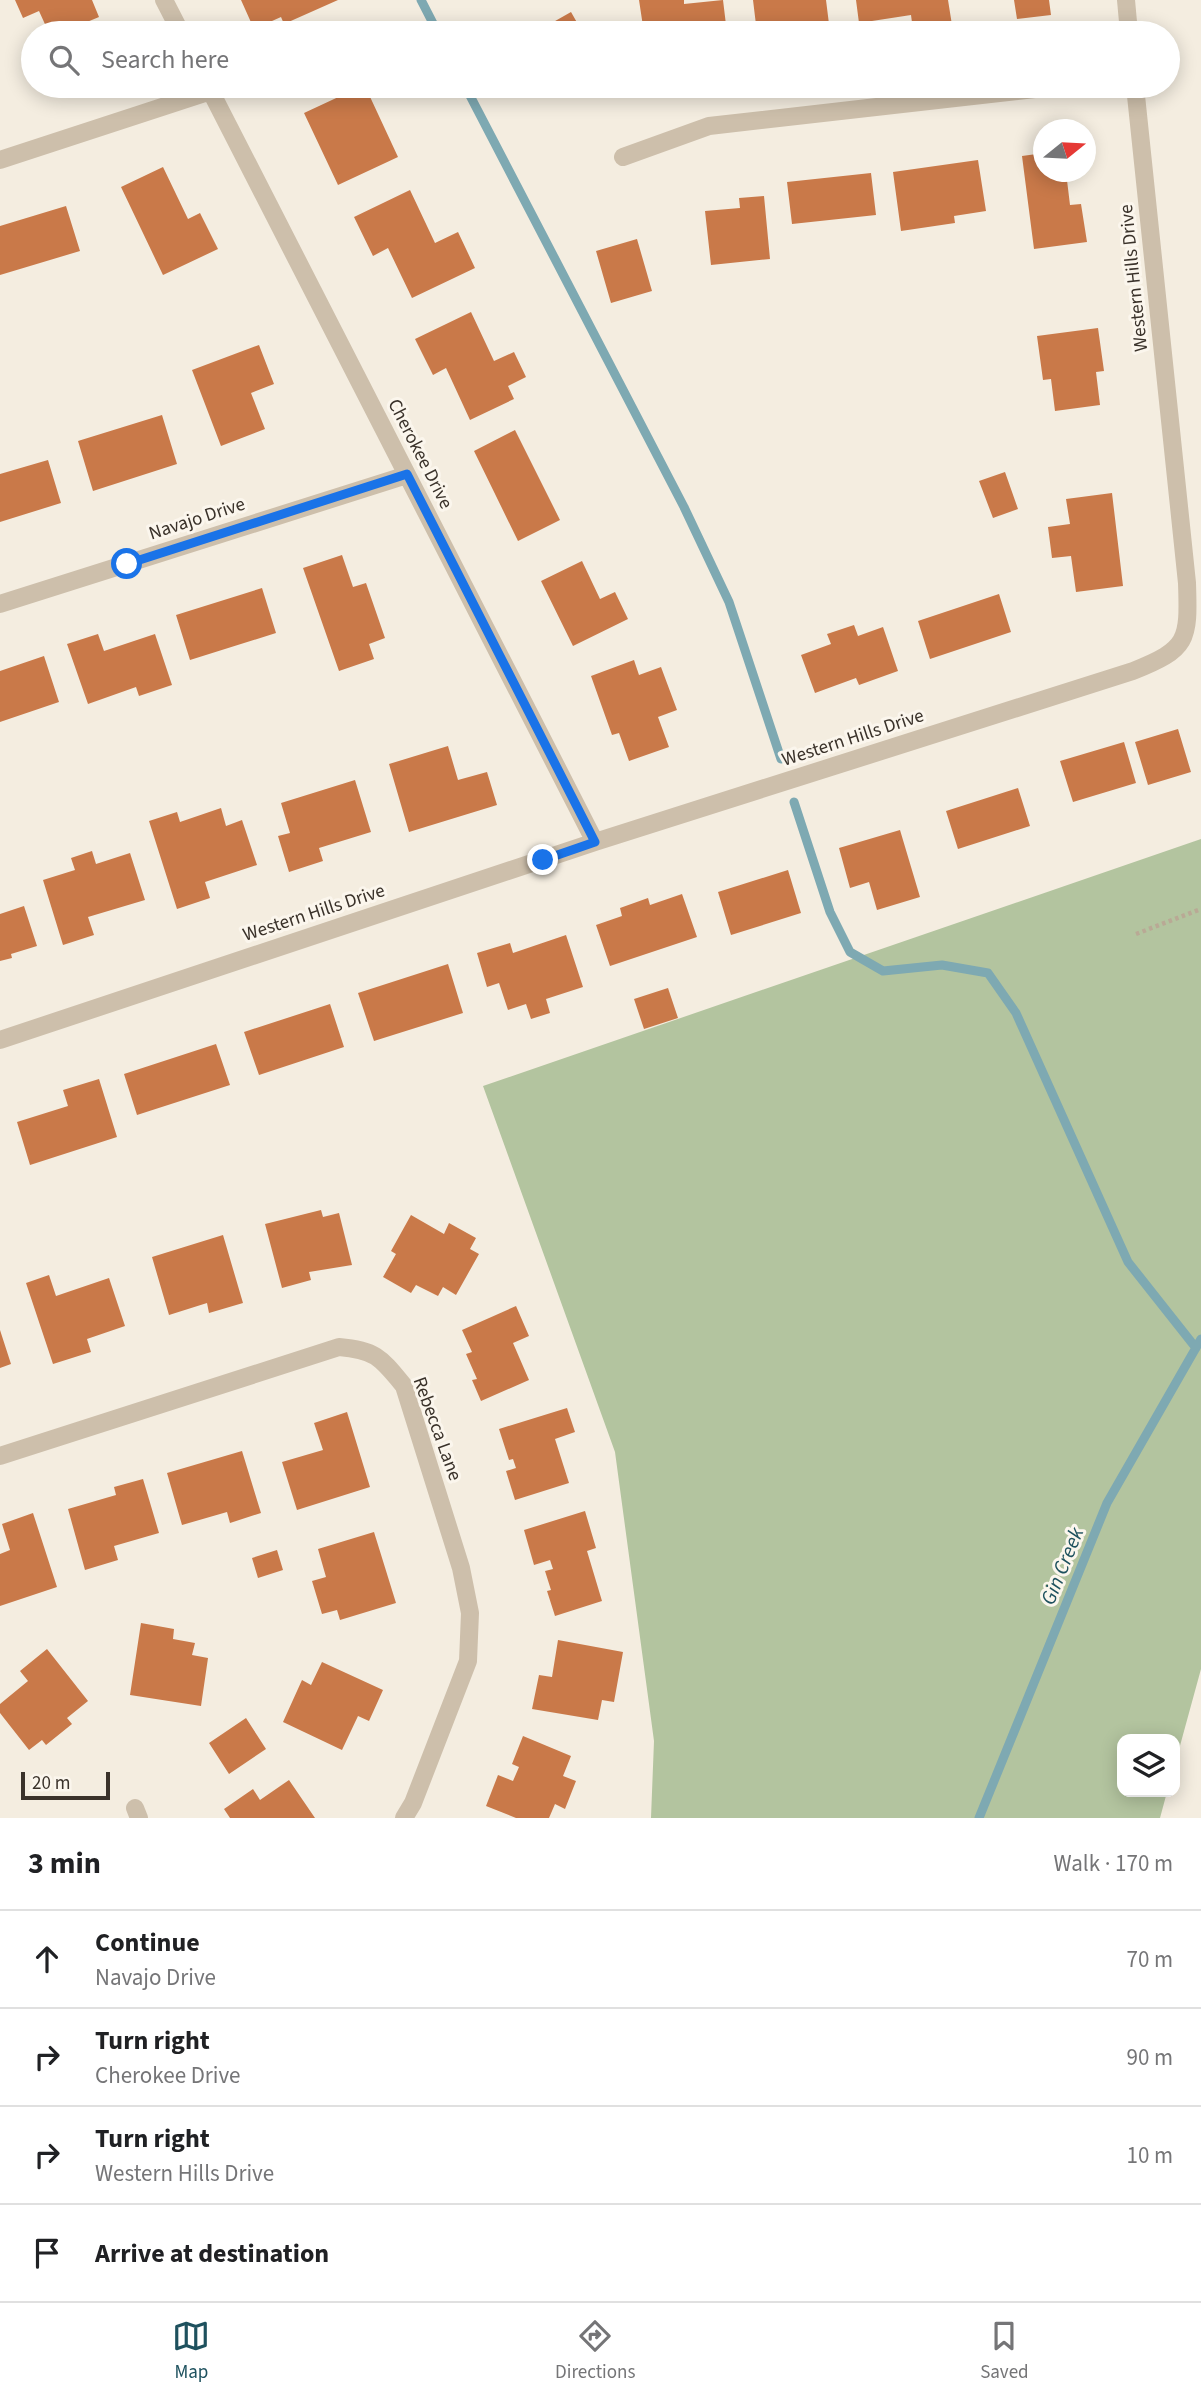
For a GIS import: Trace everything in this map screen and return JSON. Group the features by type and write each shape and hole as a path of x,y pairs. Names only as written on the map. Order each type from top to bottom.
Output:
{"street":[{"path":"164,0 175,21"},
{"path":"1126,0 1128,21"},
{"path":"0,160 180,98"},
{"name":"Cherokee Drive","path":"214,98 595,842"},
{"path":"623,157 709,126 955,98"},
{"name":"Western Hills Drive","path":"0,1040 595,842 1133,671 1167,657 1185,637 1187,583 1136,98"},
{"name":"Navajo Drive","path":"0,604 407,474"},
{"name":"Rebecca Lane","path":"0,1456 339,1347 365,1349 385,1362 404,1386 461,1568 470,1613 468,1661 413,1803 404,1818"}],"path":[{"path":"1136,934 1201,909"}],"green space":[{"path":"1201,839 1201,1669 1180,1746 1180,1734 1117,1734 1117,1797 1166,1797 1160,1818 651,1818 654,1741 615,1452 483,1086"}],"building":[{"path":"15,0 92,0 99,17 89,21 44,21 39,11 23,18"},
{"path":"241,0 338,0 291,21 283,21 281,17 272,21 250,21"},
{"path":"639,0 684,0 684,4 723,0 726,21 642,21"},
{"path":"753,0 826,0 829,21 756,21"},
{"path":"856,0 948,0 951,21 912,21 911,15 859,21"},
{"path":"1014,0 1049,0 1051,15 1017,19"},
{"path":"571,12 576,21 555,21"},
{"path":"336,98 371,98 398,157 338,185 304,113"},
{"path":"1033,154 1033,182 1067,182 1070,205 1081,204 1087,242 1034,249 1022,156"},
{"path":"978,160 986,211 954,216 955,223 901,231 893,172"},
{"path":"163,167 188,219 200,213 218,249 163,275 121,187"},
{"path":"871,173 876,215 792,224 787,182"},
{"path":"410,190 435,243 458,232 475,268 412,298 388,248 373,256 354,217"},
{"path":"764,196 770,259 711,265 705,211 740,208 739,198"},
{"path":"66,206 80,251 0,275 0,226"},
{"path":"637,239 652,291 611,303 596,251"},
{"path":"471,312 494,361 514,352 526,377 508,386 514,399 470,420 446,368 433,375 415,339"},
{"path":"1098,328 1104,371 1096,372 1100,405 1055,411 1051,379 1043,380 1037,336"},
{"path":"259,345 274,384 251,393 265,429 221,446 192,370"},
{"path":"162,415 177,464 93,491 78,441"},
{"path":"515,430 560,520 518,541 474,451"},
{"path":"48,460 61,503 0,522 0,474"},
{"path":"1005,472 1018,509 993,518 979,481"},
{"path":"1112,493 1123,586 1076,592 1071,556 1052,558 1048,527 1070,524 1066,499"},
{"path":"342,555 353,587 366,583 385,638 369,644 374,659 339,671 303,568"},
{"path":"582,561 600,599 615,592 628,619 573,646 541,581"},
{"path":"262,588 276,633 190,660 176,615"},
{"path":"999,594 1011,632 930,659 918,621"},
{"path":"854,625 858,636 883,627 898,671 859,685 856,678 815,693 801,655 831,644 827,634"},
{"path":"98,634 104,651 155,634 172,685 139,696 136,687 88,704 67,644"},
{"path":"44,656 59,702 0,722 0,671"},
{"path":"634,660 639,675 661,667 677,710 658,717 669,747 629,761 619,733 612,735 591,676"},
{"path":"1178,729 1191,772 1148,785 1135,742"},
{"path":"1124,742 1136,783 1073,802 1060,761"},
{"path":"448,746 458,780 487,772 497,805 409,832 389,764"},
{"path":"355,780 371,832 319,848 323,861 289,872 278,836 290,833 281,803"},
{"path":"1018,788 1030,826 958,849 946,811"},
{"path":"221,808 226,826 242,820 257,865 205,882 210,898 177,909 149,821 177,812 180,822"},
{"path":"900,830 920,897 877,910 869,882 850,888 839,848"},
{"path":"92,851 96,864 130,853 145,900 88,917 94,935 63,945 43,880 75,870 71,858"},
{"path":"788,870 801,913 731,935 718,892"},
{"path":"682,894 697,937 610,966 596,925 622,916 620,908 648,898 650,905"},
{"path":"24,906 37,946 11,954 12,958 0,961 0,914"},
{"path":"566,935 583,987 546,999 550,1013 531,1019 526,1004 508,1010 499,983 487,987 477,953 510,943 513,953"},
{"path":"448,964 463,1013 374,1041 358,993"},
{"path":"668,988 678,1018 644,1029 634,999"},
{"path":"330,1004 344,1047 259,1075 244,1032"},
{"path":"216,1044 230,1085 137,1115 124,1074"},
{"path":"99,1079 117,1137 30,1165 17,1122 68,1106 63,1090"},
{"path":"321,1210 323,1217 339,1213 352,1265 309,1272 311,1280 282,1288 265,1224"},
{"path":"411,1215 444,1234 449,1223 476,1238 470,1249 479,1254 456,1295 443,1287 438,1296 416,1285 411,1293 383,1277 396,1254 391,1251"},
{"path":"223,1235 243,1303 209,1313 207,1303 169,1315 152,1257"},
{"path":"49,1275 56,1296 109,1278 125,1326 87,1339 91,1352 53,1364 26,1283"},
{"path":"516,1306 529,1336 513,1343 529,1380 481,1401 472,1380 477,1379 466,1354 472,1352 462,1330"},
{"path":"0,1330 11,1364 0,1368"},
{"path":"567,1408 575,1432 555,1439 569,1483 515,1500 506,1471 516,1468 513,1459 509,1460 499,1429"},
{"path":"347,1412 370,1487 297,1510 282,1462 323,1450 314,1423"},
{"path":"242,1451 261,1513 230,1523 227,1512 182,1525 167,1473"},
{"path":"143,1479 159,1533 114,1546 118,1560 85,1570 68,1509 116,1495 114,1487"},
{"path":"585,1511 596,1548 587,1551 602,1601 555,1616 547,1591 551,1590 545,1571 553,1569 550,1560 534,1565 524,1530"},
{"path":"33,1513 57,1587 0,1606 0,1554 10,1550 2,1524"},
{"path":"374,1532 396,1603 340,1620 337,1610 322,1614 312,1581 326,1577 318,1549"},
{"path":"277,1550 283,1570 258,1578 252,1558"},
{"path":"141,1623 174,1629 173,1639 195,1643 192,1655 208,1658 201,1706 130,1695"},
{"path":"558,1640 623,1652 614,1702 602,1700 598,1720 532,1709 539,1675 552,1677"},
{"path":"47,1649 88,1701 67,1718 72,1724 46,1745 42,1740 29,1750 0,1713 0,1704 28,1681 20,1671"},
{"path":"322,1662 383,1690 369,1721 358,1716 342,1750 283,1722 302,1680 311,1685"},
{"path":"246,1718 266,1749 229,1774 209,1743"},
{"path":"523,1736 571,1756 563,1776 576,1781 565,1809 555,1804 549,1818 516,1818 486,1806 498,1775 513,1781 519,1767 512,1764"},
{"path":"289,1780 315,1818 230,1818 224,1809 253,1789 260,1800"}],"waterway":[{"path":"421,0 432,21"},
{"path":"471,98 684,507 729,602 781,759"},
{"path":"794,802 830,912 850,952 883,971 942,965 988,973 1016,1013 1128,1262 1196,1348"},
{"name":"Gin Creek","path":"979,1818 1107,1503 1201,1339"}],"route":[{"path":"127,564 407,474 595,842 543,860"}]}
